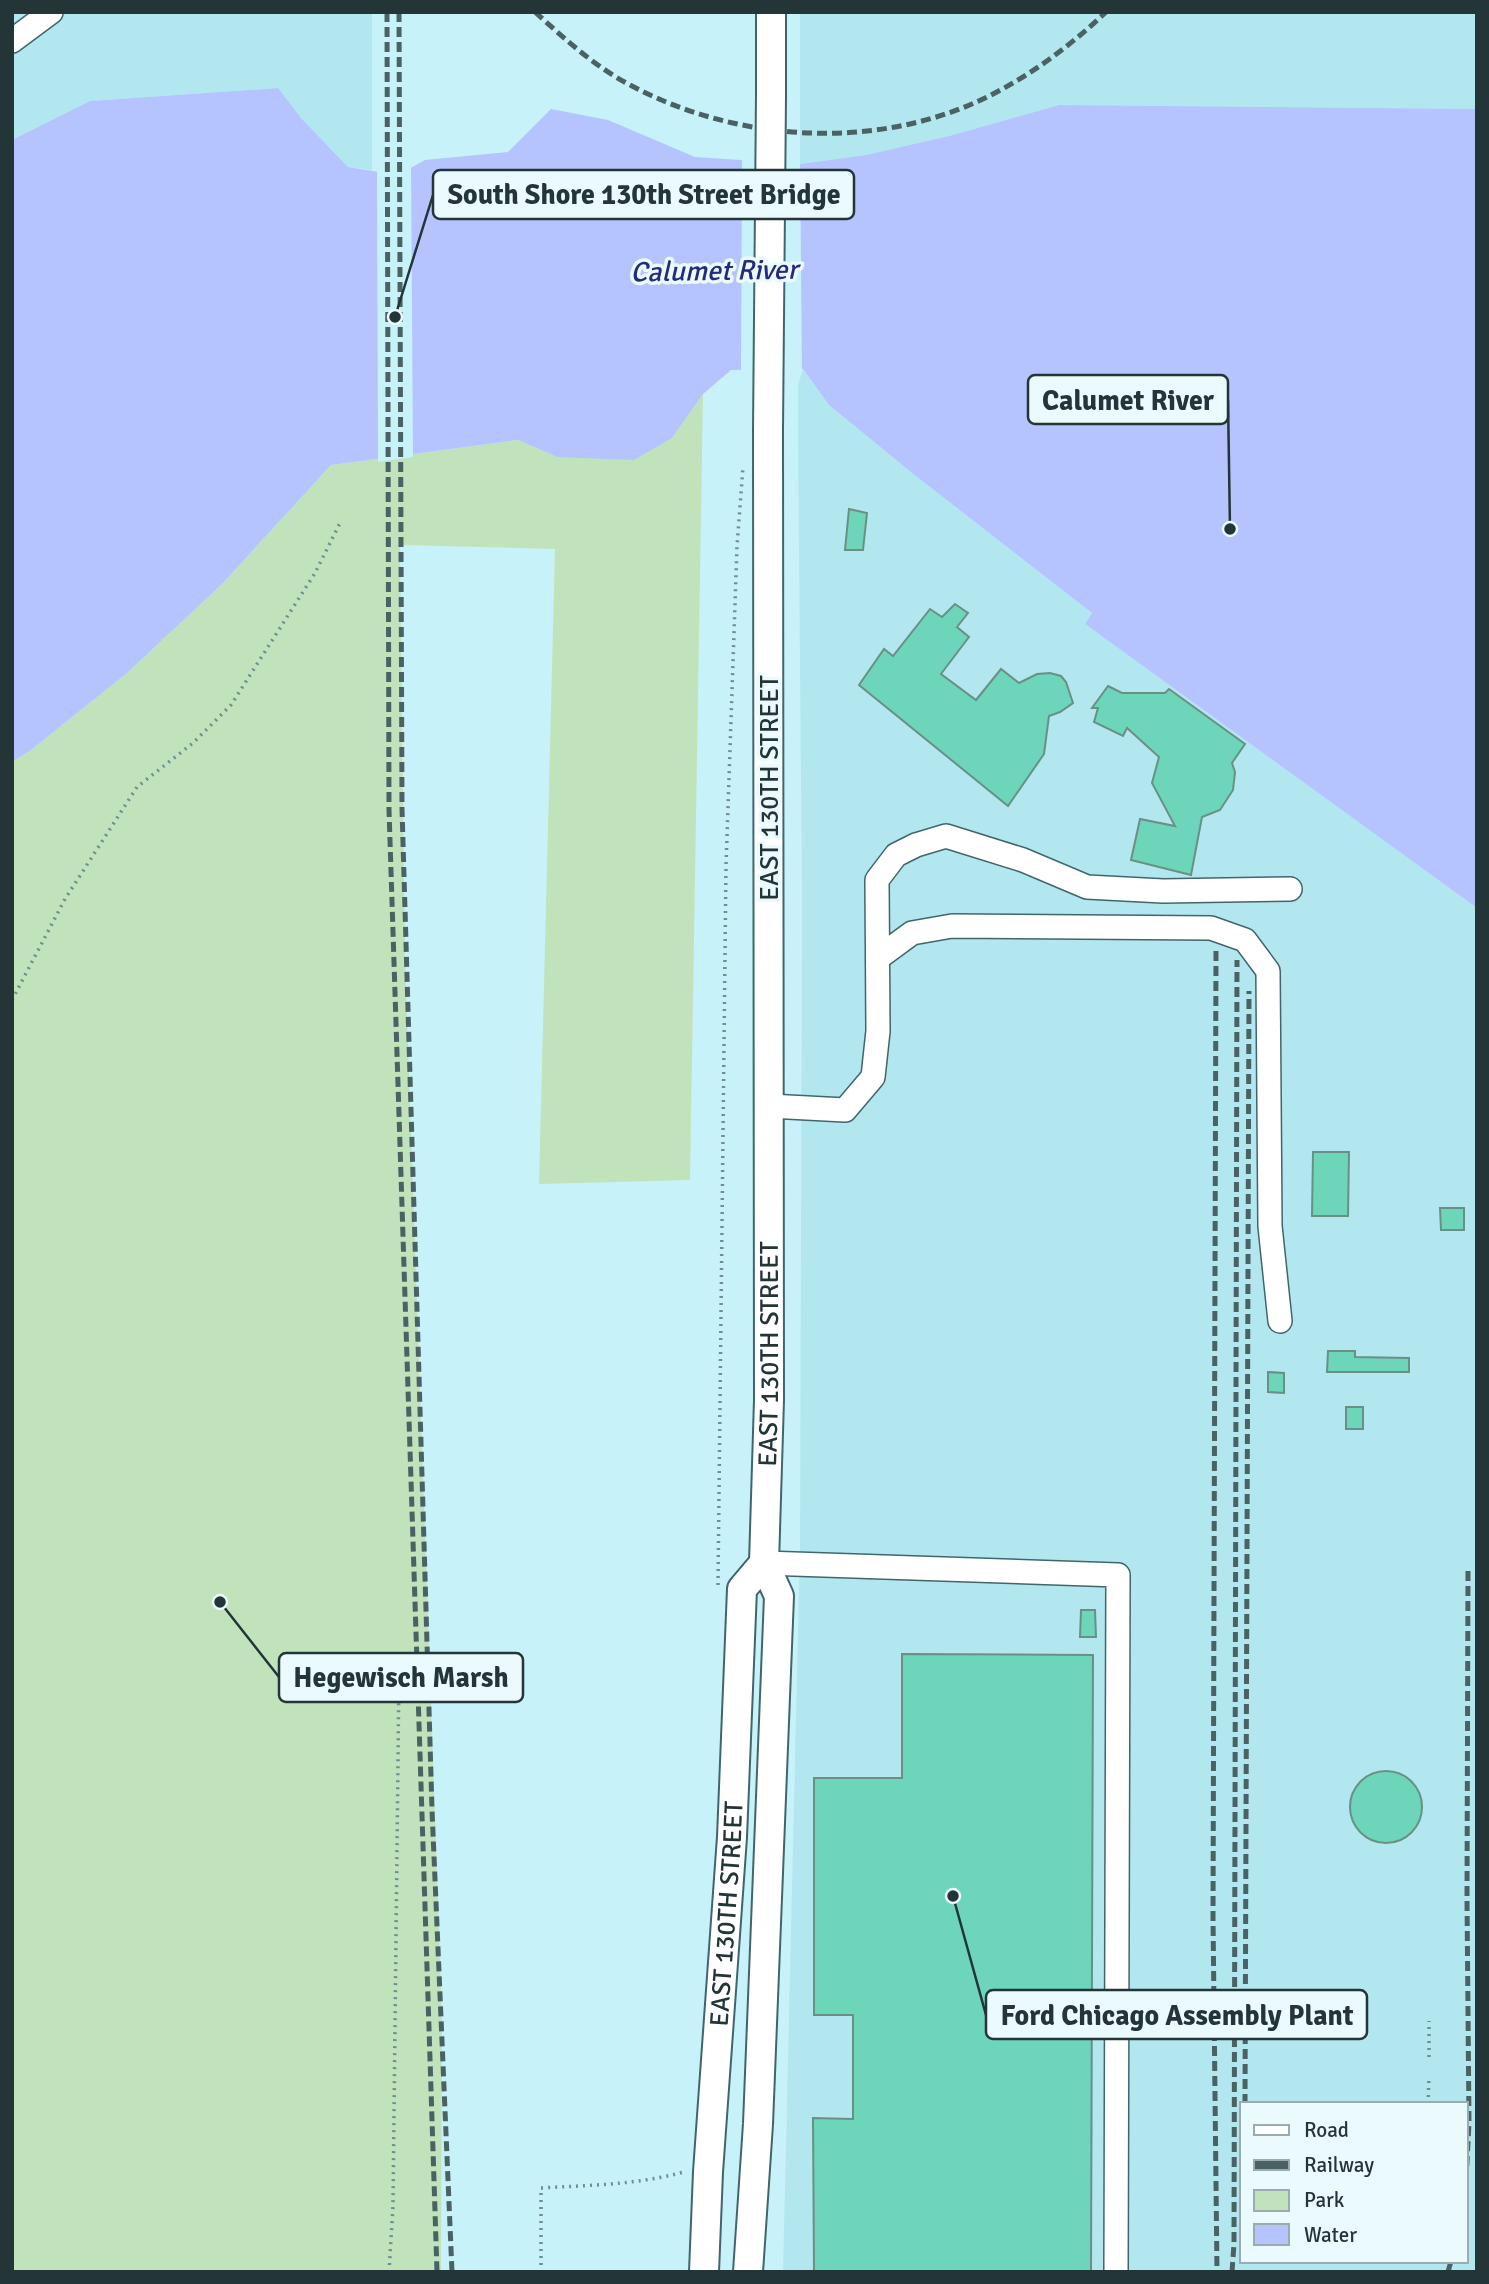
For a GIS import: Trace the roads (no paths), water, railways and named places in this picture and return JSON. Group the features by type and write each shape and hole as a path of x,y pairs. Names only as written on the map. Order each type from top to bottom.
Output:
{"main road":[{"name":"EAST 130TH STREET","path":"748,2272 758,2124 779,1596 764,1563 769,1400 768,430 771,12"},
{"name":"EAST 130TH STREET","path":"704,2272 708,2172 732,1837 742,1589 764,1563"}],"lane":[{"path":"12,41 51,12"},
{"path":"769,1106 845,1110 873,1077 878,1031 877,880 896,855 946,836 1023,860 1087,887 1163,891 1290,888"},
{"path":"878,958 912,933 952,926 1211,928 1245,940 1268,971 1270,1226 1280,1321"},
{"path":"764,1563 1118,1575 1116,2272"}],"water":[{"name":"Calumet River","path":"278,88 301,118 348,167 398,175 425,160 508,152 551,109 608,120 695,157 800,164 866,155 953,135 1059,105 1477,109 1477,908 1085,624 1092,613 829,405 803,369 731,370 703,394 672,438 634,460 557,457 518,440 331,465 222,584 127,673 31,750 12,762 12,140 90,101"}],"railway":[{"path":"387,12 389,810 437,2272"},
{"path":"399,12 402,809 432,1810 452,2272"},
{"path":"535,12 605,70 673,105 716,119 807,133 853,132 898,126 943,115 985,98 1018,80 1078,37 1106,12"},
{"path":"1216,951 1213,1917 1217,2272"},
{"path":"1232,2272 1237,960"},
{"path":"1245,2102 1249,991"},
{"path":"1468,1568 1468,2142"},
{"path":"1448,2272 1450,2263"}],"place":[{"name":"South Shore 130th Street Bridge","path":"395,317"},
{"name":"Calumet River","path":"1230,529"},
{"name":"Hegewisch Marsh","path":"220,1602"},
{"name":"Ford Chicago Assembly Plant","path":"953,1896"}]}
